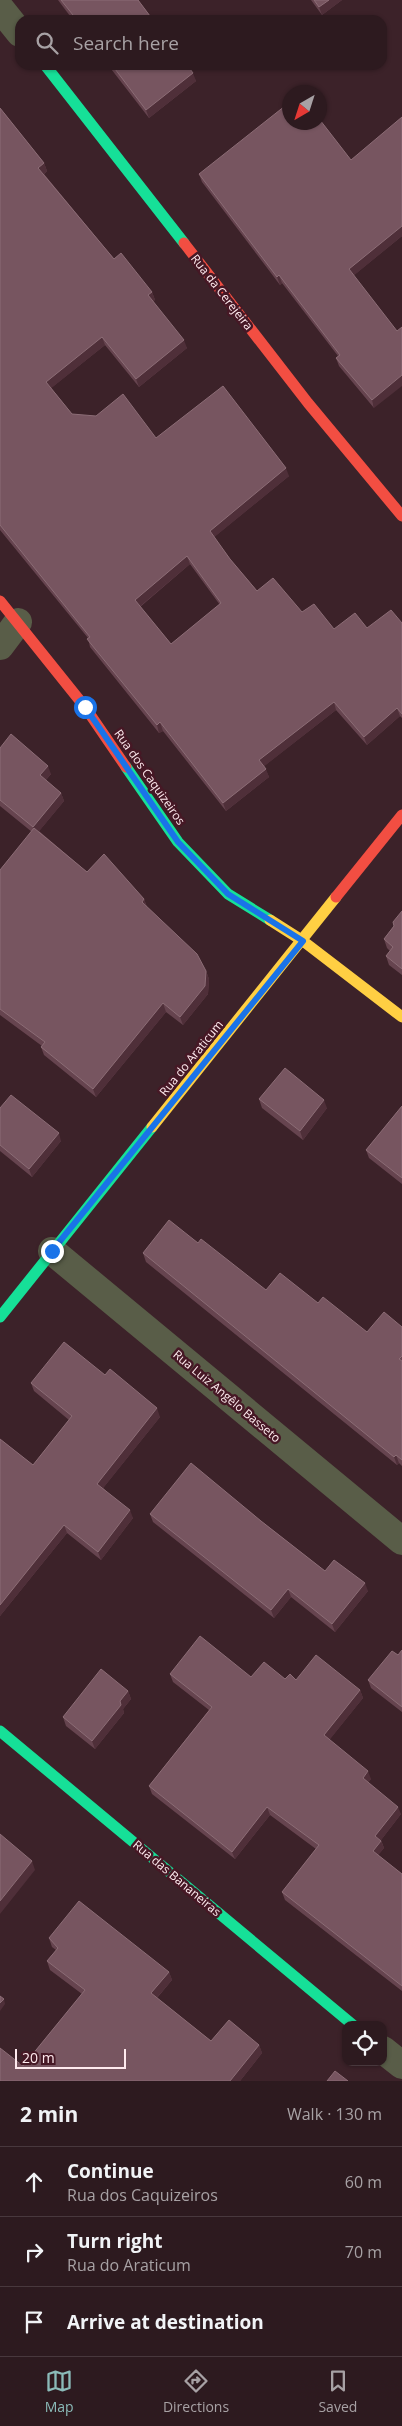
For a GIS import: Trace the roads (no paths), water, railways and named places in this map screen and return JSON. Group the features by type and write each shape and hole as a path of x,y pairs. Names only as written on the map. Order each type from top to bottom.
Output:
{"street":[{"path":"0,8 15,27"},
{"name":"Rua da Cerejeira","path":"49,70 302,395 402,516"},
{"name":"Rua dos Caquizeiros","path":"0,601 85,707 178,842 228,894 303,941 402,1017"},
{"path":"0,646 18,622"},
{"name":"Rua do Araticum","path":"0,1317 402,815"},
{"name":"Rua Luiz Angêlo Basseto","path":"52,1251 402,1541"},
{"name":"Rua das Bananeiras","path":"0,1731 348,2021"},
{"path":"387,2053 402,2065"}]}
